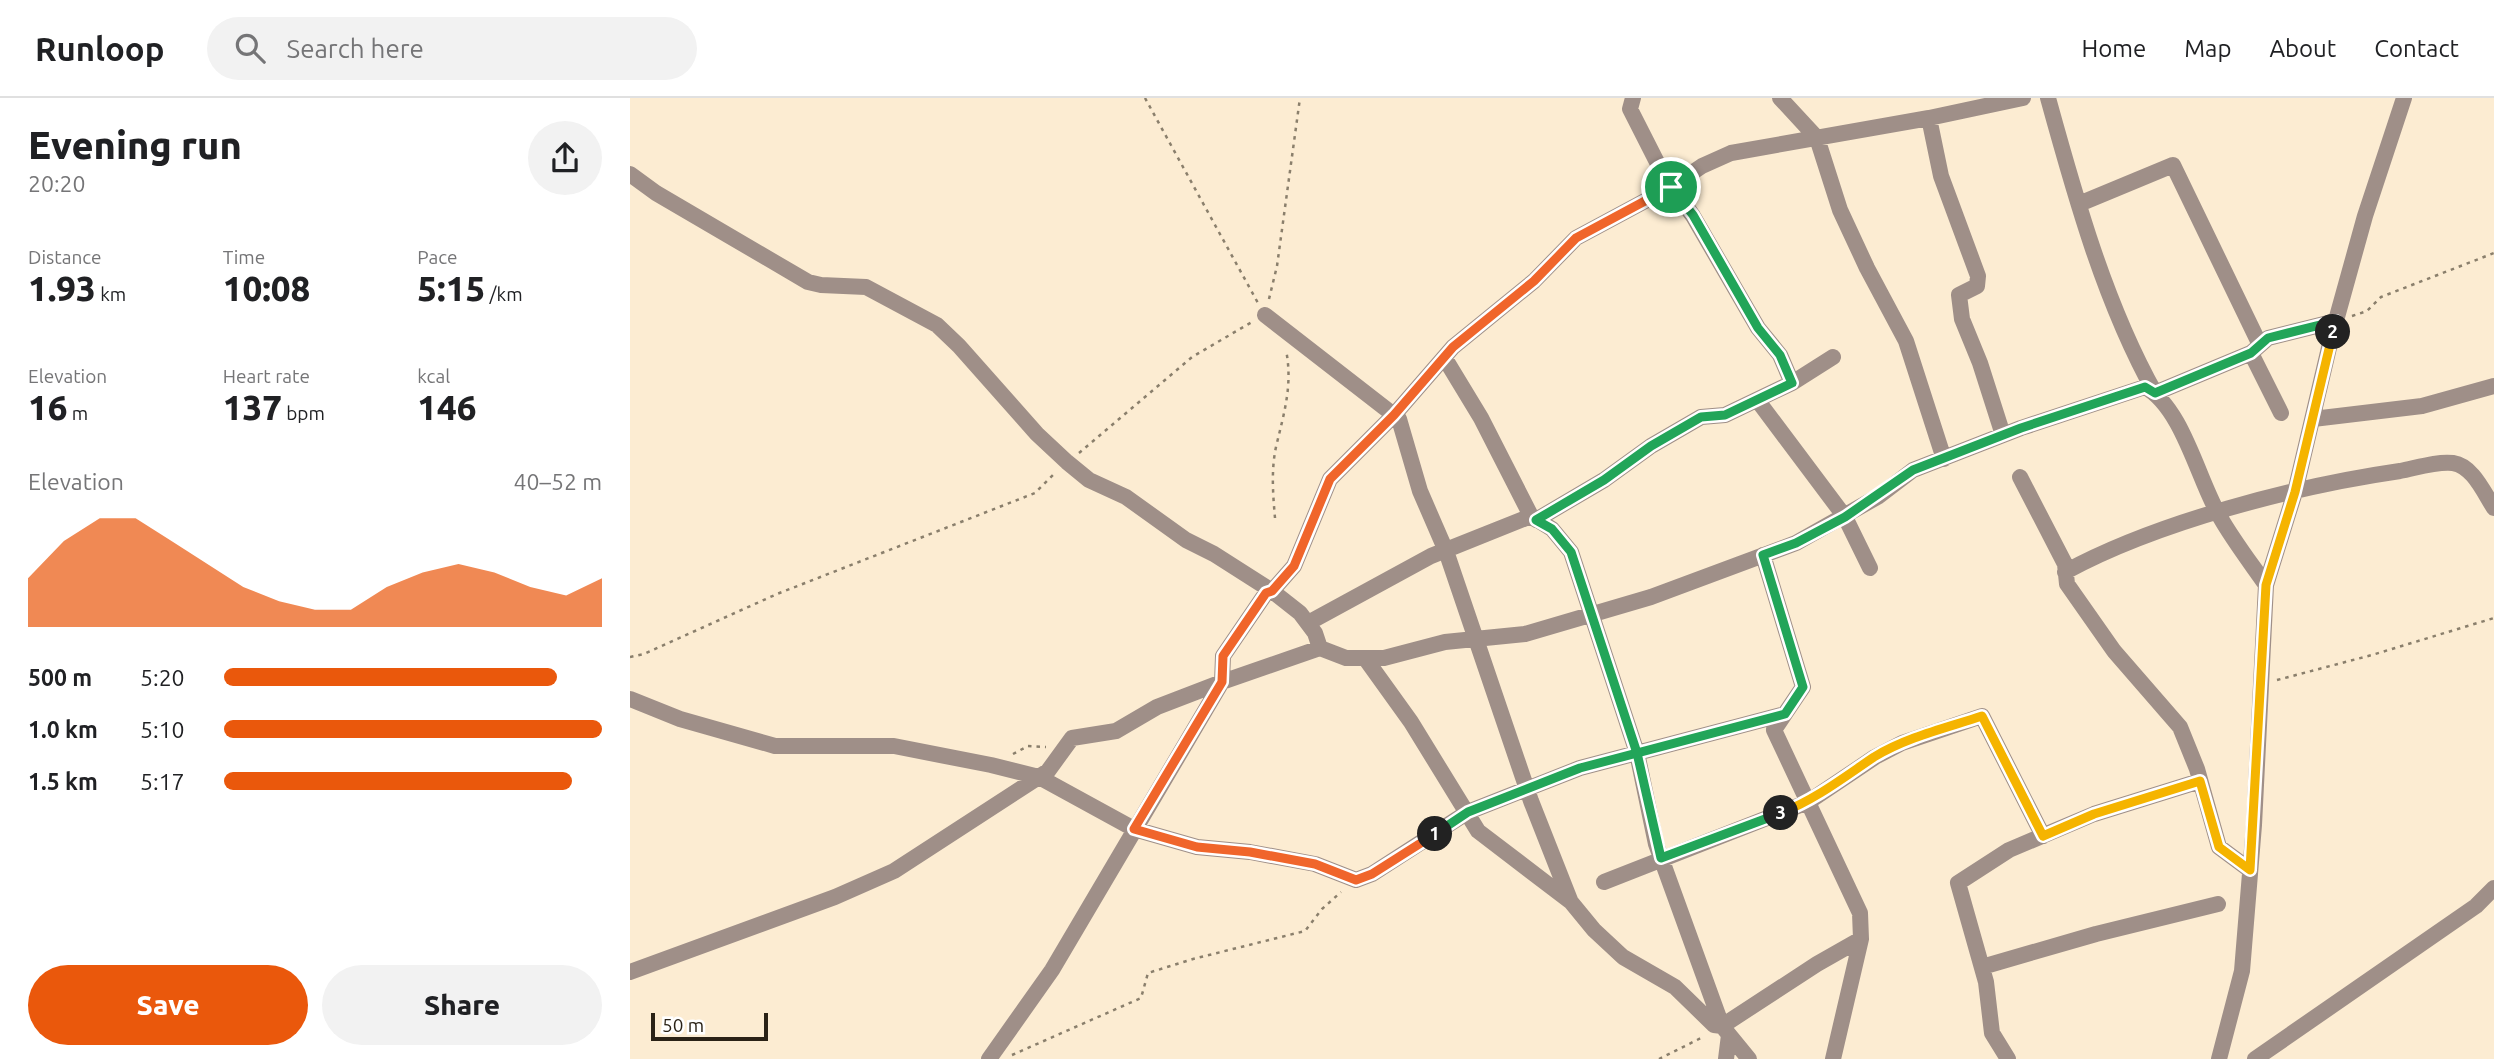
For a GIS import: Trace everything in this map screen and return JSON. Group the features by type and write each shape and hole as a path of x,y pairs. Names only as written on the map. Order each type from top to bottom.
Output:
{"street":[{"path":"1633,98 1630,109 1671,187 1693,215 1758,328 1780,355 1792,383"},
{"path":"1780,98 1817,138 1840,210 1906,341 1944,459"},
{"path":"989,1059 1052,970 1222,682 1223,656 1266,593 1272,591 1294,566 1330,479 1394,415 1444,357 1534,281 1576,238 1671,187 1702,166 1731,153 1929,118 2022,98"},
{"path":"2048,98 2079,204 2111,295 2155,393 2179,429 2217,512 2266,585"},
{"path":"2219,1059 2242,971 2266,585 2295,492 2336,321 2365,216 2403,98"},
{"path":"1929,118 1941,176 1978,276 1977,285 1959,295 1962,319 1980,363 2003,435"},
{"path":"2079,204 2173,164 2281,414"},
{"path":"630,174 674,204 808,282 866,287 936,325 959,346 1037,434 1067,462 1089,480 1126,497 1186,540 1214,554 1272,591 1300,613 1320,648"},
{"path":"1265,315 1399,419 1420,491 1446,551 1527,791 1571,902"},
{"path":"2155,393 2255,349 2268,338 2336,321"},
{"path":"1444,357 1481,418 1534,518 1552,529 1571,552 1594,615 1637,753 1661,858 1726,1031 1749,1059"},
{"path":"1308,623 1446,551 1534,518 1604,480 1651,446 1701,417 1725,415 1758,401 1833,357"},
{"path":"2313,419 2423,406 2494,386"},
{"path":"630,971 835,897 894,871 1048,771 1072,738 1116,731 1157,706 1320,648 1346,658 1384,659 1445,642 1525,635 1651,597 1796,543 1845,517 1913,470 2003,435 2145,387 2155,393"},
{"path":"1758,401 1845,517 1870,568"},
{"path":"2065,572 2092,558 2217,512 2384,473 2452,463 2468,469 2494,509"},
{"path":"2020,477 2065,564 2067,583 2114,651 2180,727 2200,781 2219,847 2250,870"},
{"path":"1763,555 1803,687 1774,730 1860,914 1861,939 1833,1059"},
{"path":"1365,658 1411,722 1478,831 1571,902 1594,930 1623,957 1675,987 1714,1025 1726,1031"},
{"path":"630,699 680,719 775,746 894,746 991,765 1039,777 1134,829 1197,847 1250,852 1315,864 1356,880 1372,874 1468,812 1580,768 1785,714"},
{"path":"1604,882 1808,802 1875,757 1902,743 1982,716 2043,836"},
{"path":"2008,1059 1992,1032 1982,967 1958,883 2009,850 2094,814 2200,781"},
{"path":"2255,1059 2476,906 2494,888"},
{"path":"1982,967 2096,934 2218,904"},
{"path":"1726,1031 1817,964 1861,939"},
{"path":"1726,1031 1726,1059"}],"path":[{"path":"1145,98 1265,315"},
{"path":"630,657 644,654 777,594 1035,494 1067,462 1192,357 1265,315 1277,266 1300,98"},
{"path":"2336,321 2367,311 2381,297 2494,253"},
{"path":"1275,518 1273,486 1276,449 1286,413 1290,372 1281,330"},
{"path":"2260,684 2372,655 2494,618"},
{"path":"991,765 1028,746 1064,749"},
{"path":"1003,1059 1141,998 1148,974 1193,959 1305,931 1322,909 1356,880"},
{"path":"1659,1059 1726,1031"}],"route":[{"path":"1671,187 1576,238 1534,281 1453,347 1394,415 1330,479 1294,566 1272,591 1266,593 1223,656 1222,682 1134,829 1197,847 1280,856 1315,864 1356,880 1372,874 1468,812 1580,768 1637,753 1785,714 1803,687 1763,555 1796,543 1845,517 1913,470 2021,428 2145,387 2155,393 2251,353 2268,338 2336,321 2295,492 2266,585 2255,825 2250,870 2219,847 2200,781 2094,814 2043,836 1982,716 1902,743 1875,757 1808,802 1661,858 1637,753 1594,615 1571,552 1552,529 1536,520 1701,417 1725,415 1792,383 1780,355 1758,328 1693,215 1671,187"}]}
